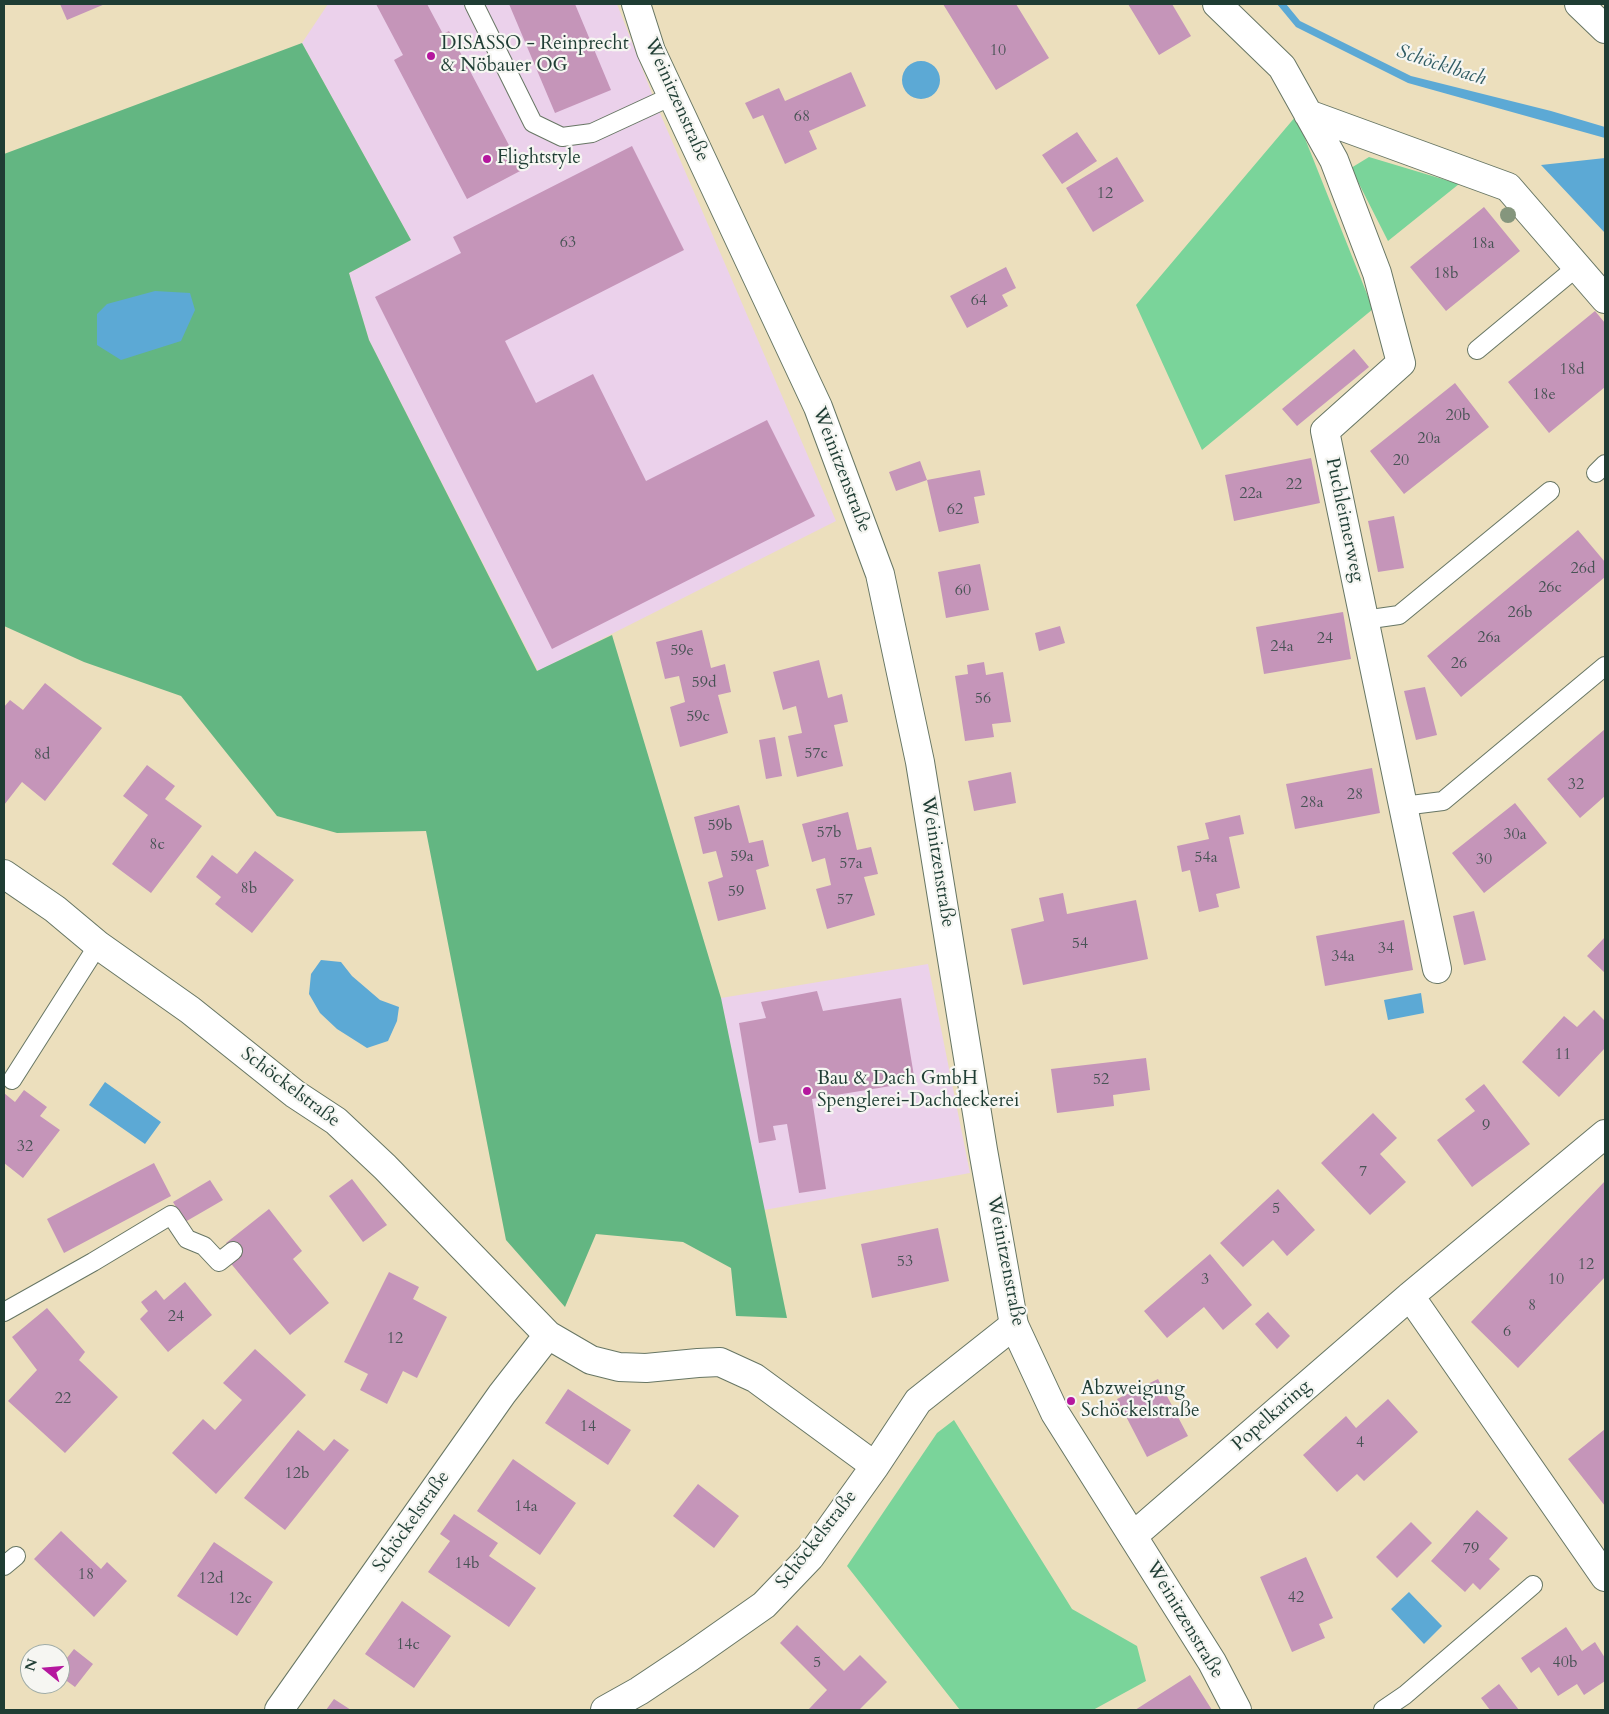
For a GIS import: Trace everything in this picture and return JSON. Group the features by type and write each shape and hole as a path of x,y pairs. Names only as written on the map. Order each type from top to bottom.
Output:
{"street":[{"name":"Weinitzenstraße","path":"636,4 651,51 818,407 880,574 920,762 1014,1325 1055,1413 1212,1662 1237,1710"},
{"name":"Puchleitnerweg","path":"1217,4 1282,67 1334,160 1377,273 1401,363 1325,431 1436,969"},
{"path":"1579,4 1605,29"},
{"path":"1308,114 1508,188 1605,299"},
{"name":"Schöckelstraße","path":"4,874 55,909 98,945 190,1010 295,1094 336,1121 385,1167 548,1335 590,1360 620,1367 646,1368 698,1362 720,1362 755,1378 875,1466"},
{"name":"Popelkaring","path":"1133,1536 1410,1296 1605,1134"},
{"path":"1410,1296 1605,1576"},
{"name":"Schöckelstraße","path":"605,1710 639,1691 690,1658 764,1605 810,1556 875,1466 918,1401 1014,1325"},
{"name":"Schöckelstraße","path":"279,1710 502,1394 548,1335"}],"lane":[{"path":"474,4 532,122 562,137 592,133 672,96"},
{"path":"1477,350 1577,267"},
{"path":"1364,620 1400,615 1550,491"},
{"path":"1403,806 1443,801 1605,666"},
{"path":"12,1080 98,945"},
{"path":"4,1312 171,1215 187,1239 204,1246 219,1262 233,1251"},
{"path":"1383,1710 1405,1695 1533,1584"}],"shaded area":[{"path":"328,4 617,4 656,104 836,521 538,671 369,340 349,273 411,240 302,43"},
{"path":"928,964 970,1173 764,1210 721,998"}],"green space":[{"path":"302,43 411,240 349,273 369,340 537,671 612,635 721,998 787,1318 736,1316 731,1268 683,1242 596,1234 565,1307 506,1240 426,831 337,833 277,816 181,696 84,662 4,626 4,154"},
{"path":"1296,116 1373,309 1202,450 1136,305"},
{"path":"1369,157 1459,184 1388,241 1351,168"},
{"path":"954,1420 1072,1609 1137,1646 1146,1681 1093,1710 960,1710 847,1566 937,1433"}],"water":[{"name":"Schöcklbach","path":"1277,4 1286,4 1300,21 1411,76 1551,111 1605,127 1605,138 1408,83 1296,27"},
{"path":"921,61 935,66 940,80 935,94 921,99 907,94 902,80 907,66"},
{"path":"1605,158 1605,233 1541,165"},
{"path":"155,291 190,293 195,310 181,341 121,360 97,345 97,314 107,304"},
{"path":"321,960 341,962 352,976 380,1000 399,1007 397,1021 388,1041 367,1048 337,1029 320,1013 309,994 311,974"},
{"path":"1421,993 1424,1013 1388,1020 1384,1000"},
{"path":"105,1082 161,1122 145,1144 89,1105"},
{"path":"1409,1592 1442,1626 1424,1644 1391,1609"}],"building":[{"path":"60,4 105,4 67,20"},
{"path":"376,4 427,4 443,34 449,31 522,170 467,199 394,60 403,55"},
{"path":"509,4 575,4 611,90 555,113"},
{"path":"943,4 1016,4 1049,58 996,90"},
{"path":"1128,4 1172,4 1191,36 1159,55"},
{"path":"851,72 866,106 809,131 817,149 785,164 763,115 753,119 745,103 779,88 785,101"},
{"path":"1077,132 1097,161 1062,184 1042,155"},
{"path":"632,146 684,250 505,341 536,403 593,374 646,481 767,420 815,516 552,649 375,297 461,253 453,237"},
{"path":"1117,157 1144,201 1093,232 1066,188"},
{"path":"1484,207 1520,251 1446,311 1410,267"},
{"path":"1006,267 1016,288 1002,295 1008,306 967,328 950,296"},
{"path":"1595,311 1605,323 1605,387 1549,433 1508,382"},
{"path":"1354,349 1369,367 1297,426 1282,409"},
{"path":"1455,383 1489,427 1404,494 1370,451"},
{"path":"1311,458 1320,503 1234,521 1225,475"},
{"path":"920,461 927,480 896,491 889,472"},
{"path":"980,470 985,495 974,497 979,523 939,532 927,480"},
{"path":"1394,516 1404,568 1378,572 1368,521"},
{"path":"1578,530 1605,562 1605,577 1461,697 1427,656"},
{"path":"980,564 989,610 946,618 938,572"},
{"path":"1343,612 1351,659 1264,674 1256,627"},
{"path":"1060,626 1065,643 1039,651 1035,633"},
{"path":"702,630 711,668 725,664 731,692 718,695 728,733 680,747 670,707 685,702 679,676 665,679 656,642"},
{"path":"819,660 828,698 842,694 848,722 834,725 843,766 797,777 788,736 802,733 796,706 783,710 773,672"},
{"path":"984,662 986,675 1003,672 1011,722 992,724 994,737 965,741 955,676 968,674 967,665"},
{"path":"45,683 102,728 45,801 22,782 4,805 4,707 10,700 23,710"},
{"path":"1425,687 1437,735 1416,740 1404,691"},
{"path":"1605,729 1605,796 1580,818 1547,779"},
{"path":"775,737 782,776 766,779 759,740"},
{"path":"147,765 175,786 165,799 202,826 151,893 112,864 148,815 123,796"},
{"path":"1372,768 1380,813 1295,829 1286,784"},
{"path":"1011,772 1016,803 974,811 968,781"},
{"path":"1515,803 1547,843 1484,893 1452,853"},
{"path":"739,805 749,843 763,840 769,866 756,870 766,909 718,921 708,882 723,877 716,851 703,854 694,817"},
{"path":"848,812 857,850 871,847 878,874 864,877 875,915 827,929 816,889 831,885 825,858 812,862 802,824"},
{"path":"1240,815 1244,834 1229,837 1240,888 1216,894 1219,907 1199,912 1190,870 1182,872 1177,846 1209,839 1205,823"},
{"path":"255,851 294,880 252,933 215,904 221,897 196,877 212,855 237,874"},
{"path":"1063,893 1067,914 1136,900 1148,959 1023,985 1011,929 1044,921 1039,898"},
{"path":"1474,911 1486,960 1464,965 1453,916"},
{"path":"1404,920 1413,970 1325,986 1316,936"},
{"path":"1605,937 1605,973 1587,956"},
{"name":"Bau & Dach GmbH Spenglerei-Dachdeckerei","path":"817,991 823,1011 901,998 915,1082 812,1099 826,1189 799,1193 787,1124 773,1126 776,1140 759,1143 739,1023 766,1018 761,1002"},
{"path":"1594,1010 1605,1021 1605,1048 1559,1097 1522,1062 1564,1016 1577,1027"},
{"path":"1146,1058 1150,1090 1113,1095 1114,1106 1057,1113 1051,1069"},
{"path":"1484,1084 1530,1144 1472,1187 1437,1140 1475,1111 1465,1099"},
{"path":"24,1090 47,1107 40,1116 60,1130 23,1178 4,1163 4,1093 15,1102"},
{"path":"1373,1113 1397,1138 1380,1154 1406,1182 1370,1215 1321,1163"},
{"path":"154,1163 171,1196 64,1253 47,1219"},
{"path":"352,1179 387,1225 363,1242 329,1196"},
{"path":"210,1180 223,1200 185,1222 173,1202"},
{"path":"1605,1181 1605,1277 1518,1368 1471,1322"},
{"path":"1278,1189 1315,1230 1287,1256 1273,1240 1243,1267 1220,1243"},
{"path":"269,1209 302,1251 293,1259 329,1303 290,1335 228,1260 235,1254 226,1243"},
{"path":"938,1228 949,1281 872,1298 861,1244"},
{"path":"1210,1254 1252,1305 1223,1330 1204,1307 1167,1338 1144,1311"},
{"path":"389,1272 419,1287 413,1299 447,1317 417,1378 403,1371 387,1404 360,1390 368,1374 344,1362"},
{"path":"185,1282 212,1315 168,1352 140,1319 148,1311 141,1302 156,1290 164,1300"},
{"path":"47,1308 85,1352 79,1360 118,1397 65,1453 8,1401 37,1370 12,1337"},
{"path":"1268,1312 1290,1336 1277,1349 1255,1324"},
{"path":"255,1349 306,1395 216,1494 172,1453 203,1419 215,1430 242,1400 223,1383"},
{"path":"1158,1379 1188,1436 1147,1457 1117,1399"},
{"path":"568,1389 631,1430 608,1465 545,1423"},
{"path":"1388,1399 1418,1432 1364,1481 1357,1474 1337,1492 1303,1455 1346,1416 1356,1428"},
{"path":"1605,1429 1605,1506 1568,1459"},
{"path":"298,1430 324,1451 334,1439 349,1450 285,1530 244,1498"},
{"path":"513,1459 576,1503 540,1555 477,1511"},
{"path":"698,1484 739,1516 714,1548 673,1516"},
{"path":"1477,1510 1508,1538 1489,1559 1500,1569 1480,1590 1473,1583 1465,1592 1431,1561"},
{"path":"454,1514 498,1543 489,1556 536,1588 509,1627 428,1572 450,1541 440,1534"},
{"path":"1411,1522 1432,1543 1397,1578 1376,1557"},
{"path":"61,1531 101,1569 107,1562 127,1581 94,1617 34,1559"},
{"path":"214,1542 273,1582 237,1636 177,1596"},
{"path":"1306,1557 1333,1618 1319,1624 1325,1638 1292,1652 1260,1577"},
{"path":"402,1601 451,1636 414,1688 365,1654"},
{"path":"797,1625 844,1671 860,1655 887,1682 859,1710 808,1710 827,1690 780,1643"},
{"path":"1566,1627 1582,1651 1595,1642 1605,1658 1605,1681 1584,1695 1577,1684 1558,1696 1539,1667 1531,1673 1521,1658"},
{"path":"74,1649 93,1664 75,1687 70,1683 70,1654"},
{"path":"1190,1675 1212,1710 1135,1710"},
{"path":"1499,1684 1519,1710 1490,1710 1481,1698"},
{"path":"334,1699 351,1710 326,1710"}],"place":[{"name":"DISASSO - Reinprecht & Nöbauer OG","path":"431,56"},
{"name":"Flightstyle","path":"487,159"},
{"name":"Bau & Dach GmbH Spenglerei-Dachdeckerei","path":"807,1091"},
{"name":"Abzweigung Schöckelstraße","path":"1071,1401"}]}
